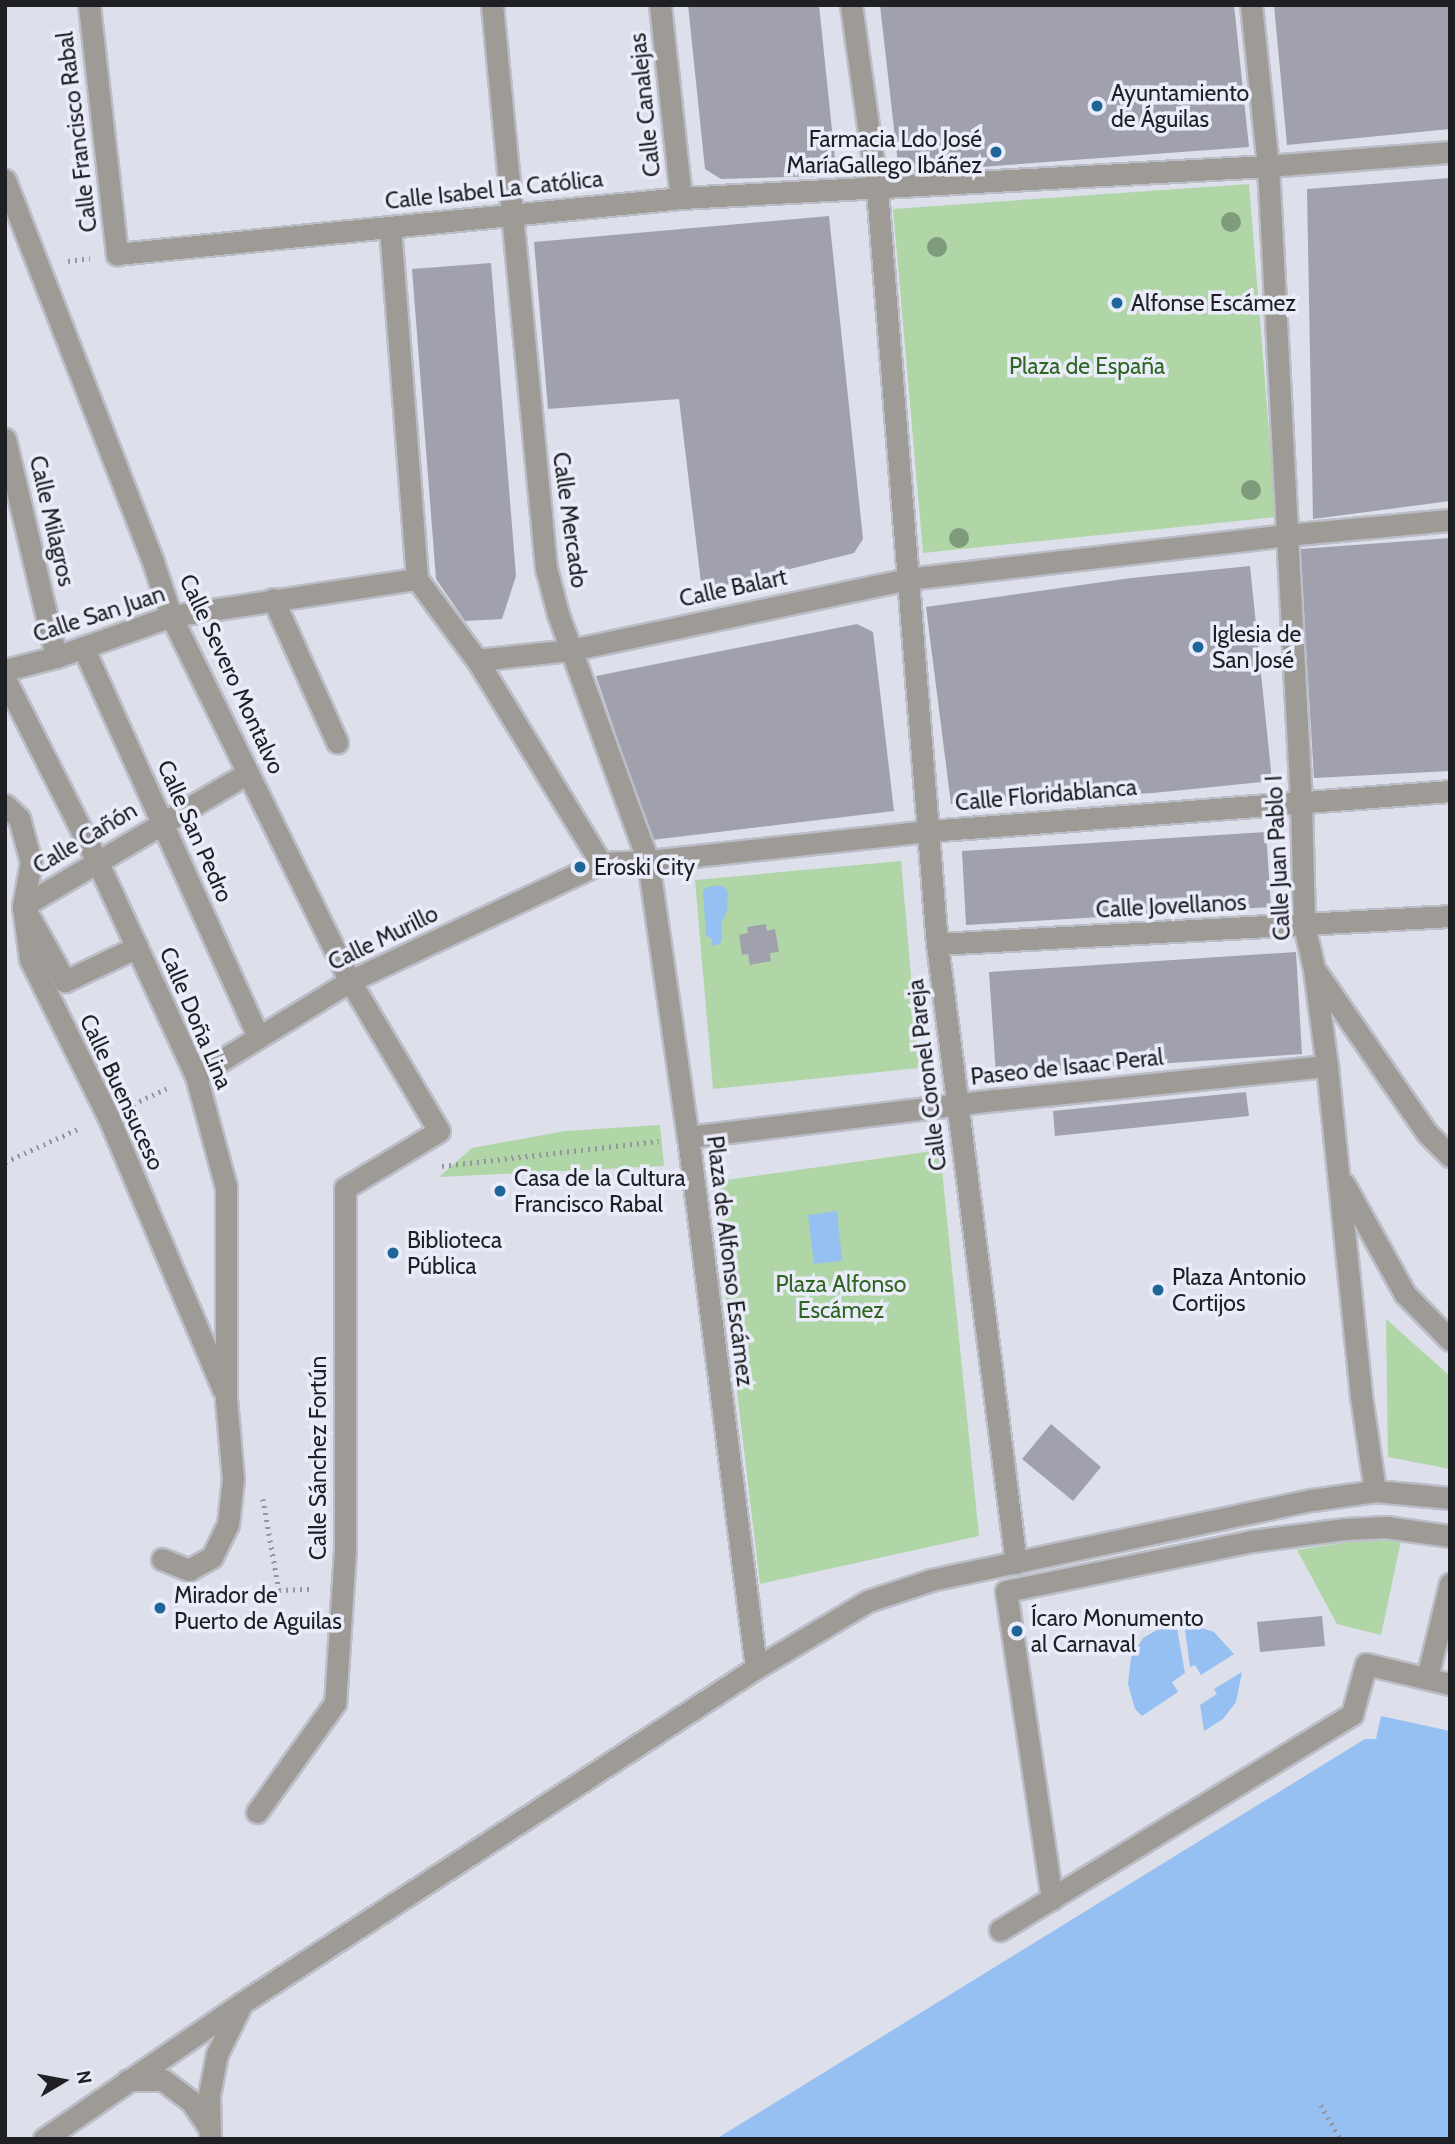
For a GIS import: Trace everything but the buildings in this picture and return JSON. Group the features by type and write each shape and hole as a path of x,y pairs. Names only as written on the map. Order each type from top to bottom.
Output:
{"street":[{"name":"Calle Francisco Rabal","path":"89,5 117,254"},
{"name":"Calle Mercado","path":"492,5 546,568 571,650 648,861"},
{"name":"Calle Canalejas","path":"660,5 681,198"},
{"path":"851,5 877,189 907,579"},
{"path":"1251,5 1268,166 1285,535"},
{"name":"Calle Isabel La Católica","path":"117,254 681,198 1268,166 1450,152"},
{"name":"Calle Severo Montalvo","path":"5,180 153,562 171,617 350,981 439,1131"},
{"path":"390,227 417,579 477,660 601,863"},
{"name":"Calle Milagros","path":"7,450 57,657"},
{"name":"Calle Balart","path":"477,660 571,650 907,579 1285,535 1450,520"},
{"name":"Calle Juan Pablo I","path":"1285,535 1301,800 1304,925 1314,968 1327,1066 1360,1396 1375,1490"},
{"name":"Calle San Juan","path":"5,670 57,657 171,617 273,599 417,579"},
{"name":"Calle Coronel Pareja","path":"907,579 937,943 1016,1563"},
{"path":"273,599 337,742"},
{"name":"Calle San Pedro","path":"83,647 258,1037"},
{"name":"Calle Doña Lina","path":"5,679 98,863 196,1076 226,1186 226,1399 233,1479 228,1524 212,1557 189,1570 162,1559"},
{"name":"Calle Cañón","path":"23,906 248,773"},
{"name":"Calle Floridablanca","path":"601,863 648,861 928,831 1450,790"},
{"name":"Calle Buensuceso","path":"5,805 19,818 31,862 23,906 30,960 108,1115 226,1399"},
{"name":"Plaza de Alfonso Escámez","path":"648,861 688,1138 756,1668"},
{"name":"Calle Murillo","path":"196,1076 350,981 601,863"},
{"path":"23,906 65,981 137,947"},
{"name":"Calle Jovellanos","path":"937,943 1450,916"},
{"path":"1314,968 1427,1133 1450,1156"},
{"name":"Paseo de Isaac Peral","path":"688,1138 956,1105 1327,1066"},
{"name":"Calle Sánchez Fortún","path":"257,1812 335,1703 343,1588 345,1188 439,1131"},
{"name":"Calle Juan Pablo I","path":"1339,1176 1405,1294 1450,1340"},
{"path":"44,2139 243,2003 756,1668 868,1601 931,1580 1312,1500 1375,1490 1450,1498"},
{"path":"1052,1899 1006,1591 1252,1541 1345,1529 1386,1527 1450,1536"},
{"path":"1427,1678 1450,1584"},
{"path":"1000,1930 1352,1714 1366,1664 1450,1684"},
{"path":"209,2133 209,2095 217,2054 224,2034 243,2003"},
{"path":"128,2080 163,2080 191,2101 209,2133"}],"path":[{"path":"39,265 117,254"},
{"path":"472,1164 688,1138"},
{"path":"233,1479 260,1479 279,1590 343,1588"},
{"path":"1321,2105 1341,2139"}],"green space":[{"name":"Plaza de España","path":"1249,184 1276,517 923,553 893,209"},
{"path":"901,861 919,1068 713,1089 695,880"},
{"path":"660,1125 664,1166 439,1177 472,1148 565,1131"},
{"name":"Plaza Alfonso Escámez","path":"940,1150 979,1536 760,1584 712,1182"},
{"path":"1386,1319 1450,1376 1450,1469 1388,1457"},
{"path":"1361,1540 1401,1541 1381,1635 1337,1624 1297,1550"}],"water":[{"path":"722,885 728,892 727,911 721,924 722,939 720,944 711,946 712,939 706,936 703,891 707,887"},
{"path":"837,1211 842,1261 814,1264 808,1215"},
{"path":"1184,1622 1214,1632 1234,1654 1201,1675 1195,1665 1190,1667"},
{"path":"1176,1623 1185,1673 1172,1682 1178,1692 1142,1716 1135,1709 1128,1684 1131,1658 1143,1638 1164,1626"},
{"path":"1242,1672 1236,1702 1223,1719 1204,1731 1200,1705 1217,1694 1214,1689"},
{"path":"1381,1716 1450,1731 1450,2139 716,2139 1365,1739 1376,1739"}],"place":[{"name":"Ayuntamiento de Águilas","path":"1097,106"},
{"name":"Farmacia Ldo José MaríaGallego Ibáñez","path":"996,152"},
{"name":"Alfonse Escámez","path":"1117,303"},
{"name":"Iglesia de San José","path":"1198,647"},
{"name":"Eroski City","path":"580,867"},
{"name":"Casa de la Cultura Francisco Rabal","path":"500,1191"},
{"name":"Biblioteca Pública","path":"393,1253"},
{"name":"Plaza Antonio Cortijos","path":"1158,1290"},
{"name":"Mirador de Puerto de Aguilas","path":"160,1608"},
{"name":"Ícaro Monumento al Carnaval","path":"1017,1631"}]}
